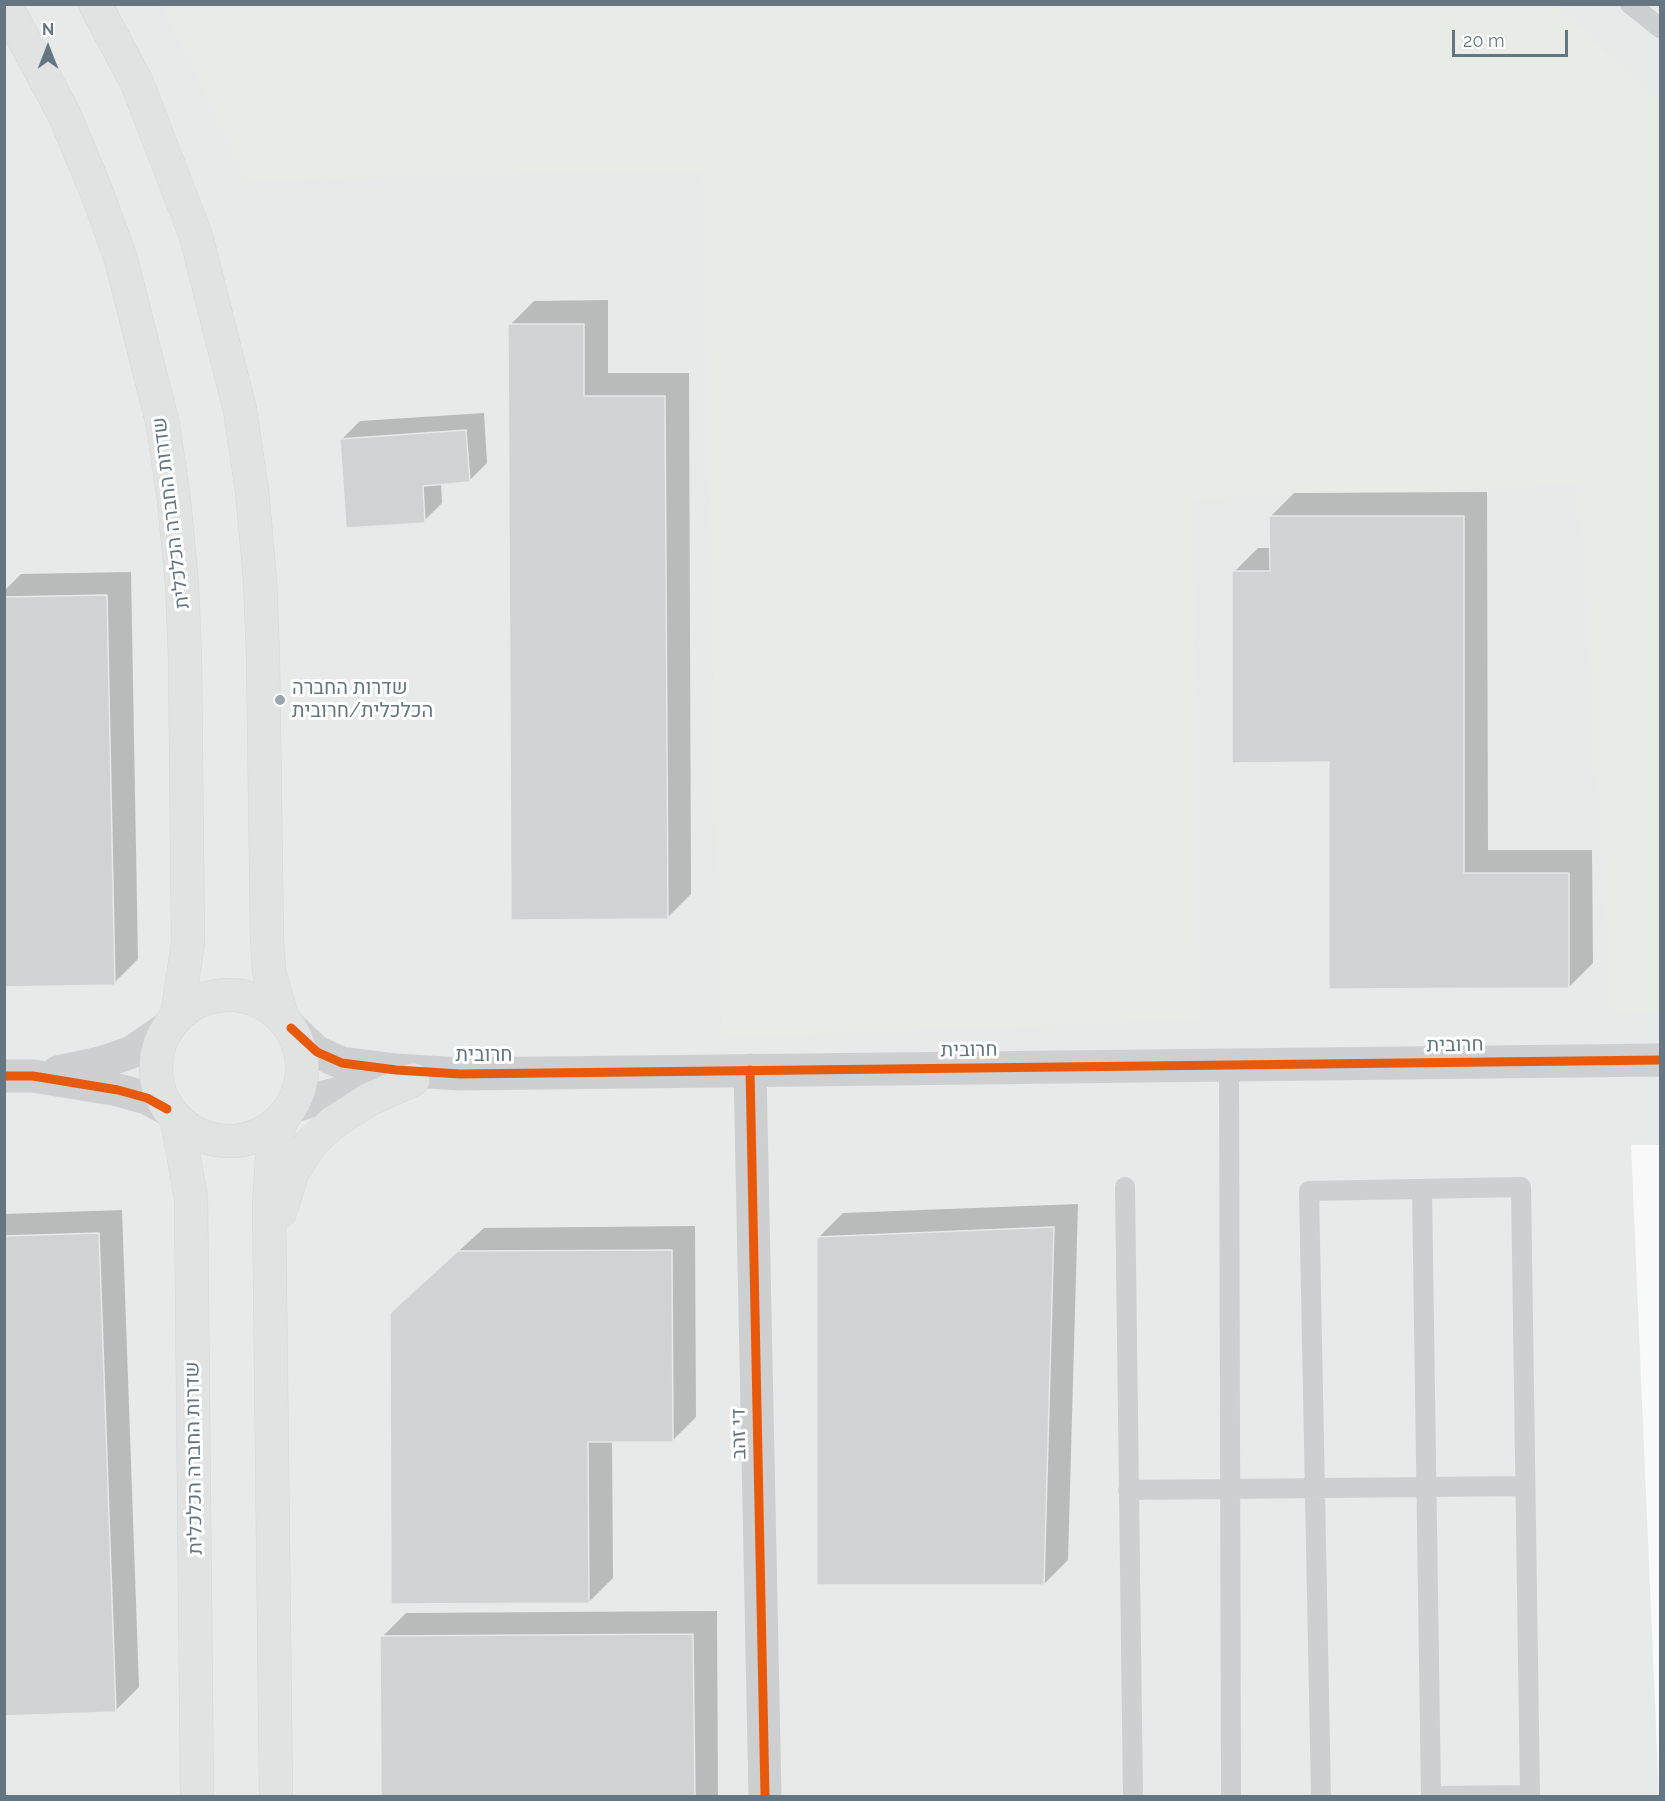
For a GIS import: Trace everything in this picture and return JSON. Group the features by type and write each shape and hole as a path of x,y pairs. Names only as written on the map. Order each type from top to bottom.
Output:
{"main road":[{"name":"שדרות החברה הכלכלית","path":"5,4 65,116 101,204 121,259 163,424 182,585 185,658 188,943 173,1021"},
{"path":"95,4 137,83 196,236 240,410 252,491 260,579 263,656 269,971 286,1022 300,1047 303,1067 301,1088 287,1114 272,1157 270,1257 276,1797"},
{"path":"286,1022 263,1003 241,996 218,996 196,1003 173,1021 159,1046 155,1067 159,1089 172,1114 195,1134 217,1141 240,1141 262,1134 287,1114"},
{"path":"270,1257 282,1205 293,1171 311,1143 334,1122 370,1099 413,1080"},
{"name":"שדרות החברה הכלכלית","path":"172,1114 191,1198 197,1797"}],"street":[{"path":"19,1076 100,1063 132,1052 173,1021"},
{"name":"חרובית","path":"286,1022 317,1052 342,1063 396,1070 460,1074 1660,1060"},
{"name":"די זהב","path":"750,1070 765,1797"},
{"name":"חרובית","path":"287,1114 319,1098 361,1088 460,1074"},
{"path":"19,1076 118,1090 147,1098 172,1114"}],"lane":[{"path":"1630,4 1660,28"},
{"path":"1229,1065 1231,1797"},
{"path":"1125,1187 1133,1797"},
{"path":"1321,1797 1309,1191 1521,1187 1530,1795 1433,1797 1422,1189"},
{"path":"1128,1490 1525,1486"}],"shaded area":[{"path":"5,5 1660,5 1660,1145 1631,1145 1659,1796 5,1796"},
{"path":"161,5 1555,5 1660,102 1660,1012 1612,1011 1579,485 1193,499 1198,1020 722,1038 702,171 246,180 189,58"}],"building":[{"path":"508,324 584,324 584,396 665,396 668,919 511,920"},
{"path":"466,430 470,482 423,486 425,523 346,528 340,439"},
{"path":"1269,516 1464,516 1464,873 1569,873 1569,988 1329,989 1329,762 1232,763 1232,571 1270,571"},
{"path":"107,595 115,985 4,987 4,597"},
{"path":"1054,1227 1044,1585 817,1585 817,1237"},
{"path":"99,1233 116,1712 4,1716 4,1236"},
{"path":"672,1250 673,1442 588,1442 589,1603 391,1604 390,1313 458,1251"},
{"path":"693,1634 695,1796 381,1796 380,1636"}],"cycle path":[{"path":"291,1028 317,1052 342,1063 396,1070 460,1074 1660,1060"},
{"path":"750,1070 765,1796"},
{"path":"4,1076 33,1076 118,1090 147,1098 167,1109"}],"place":[{"name":"שדרות החברה הכלכלית/חרובית","path":"280,700"}]}
